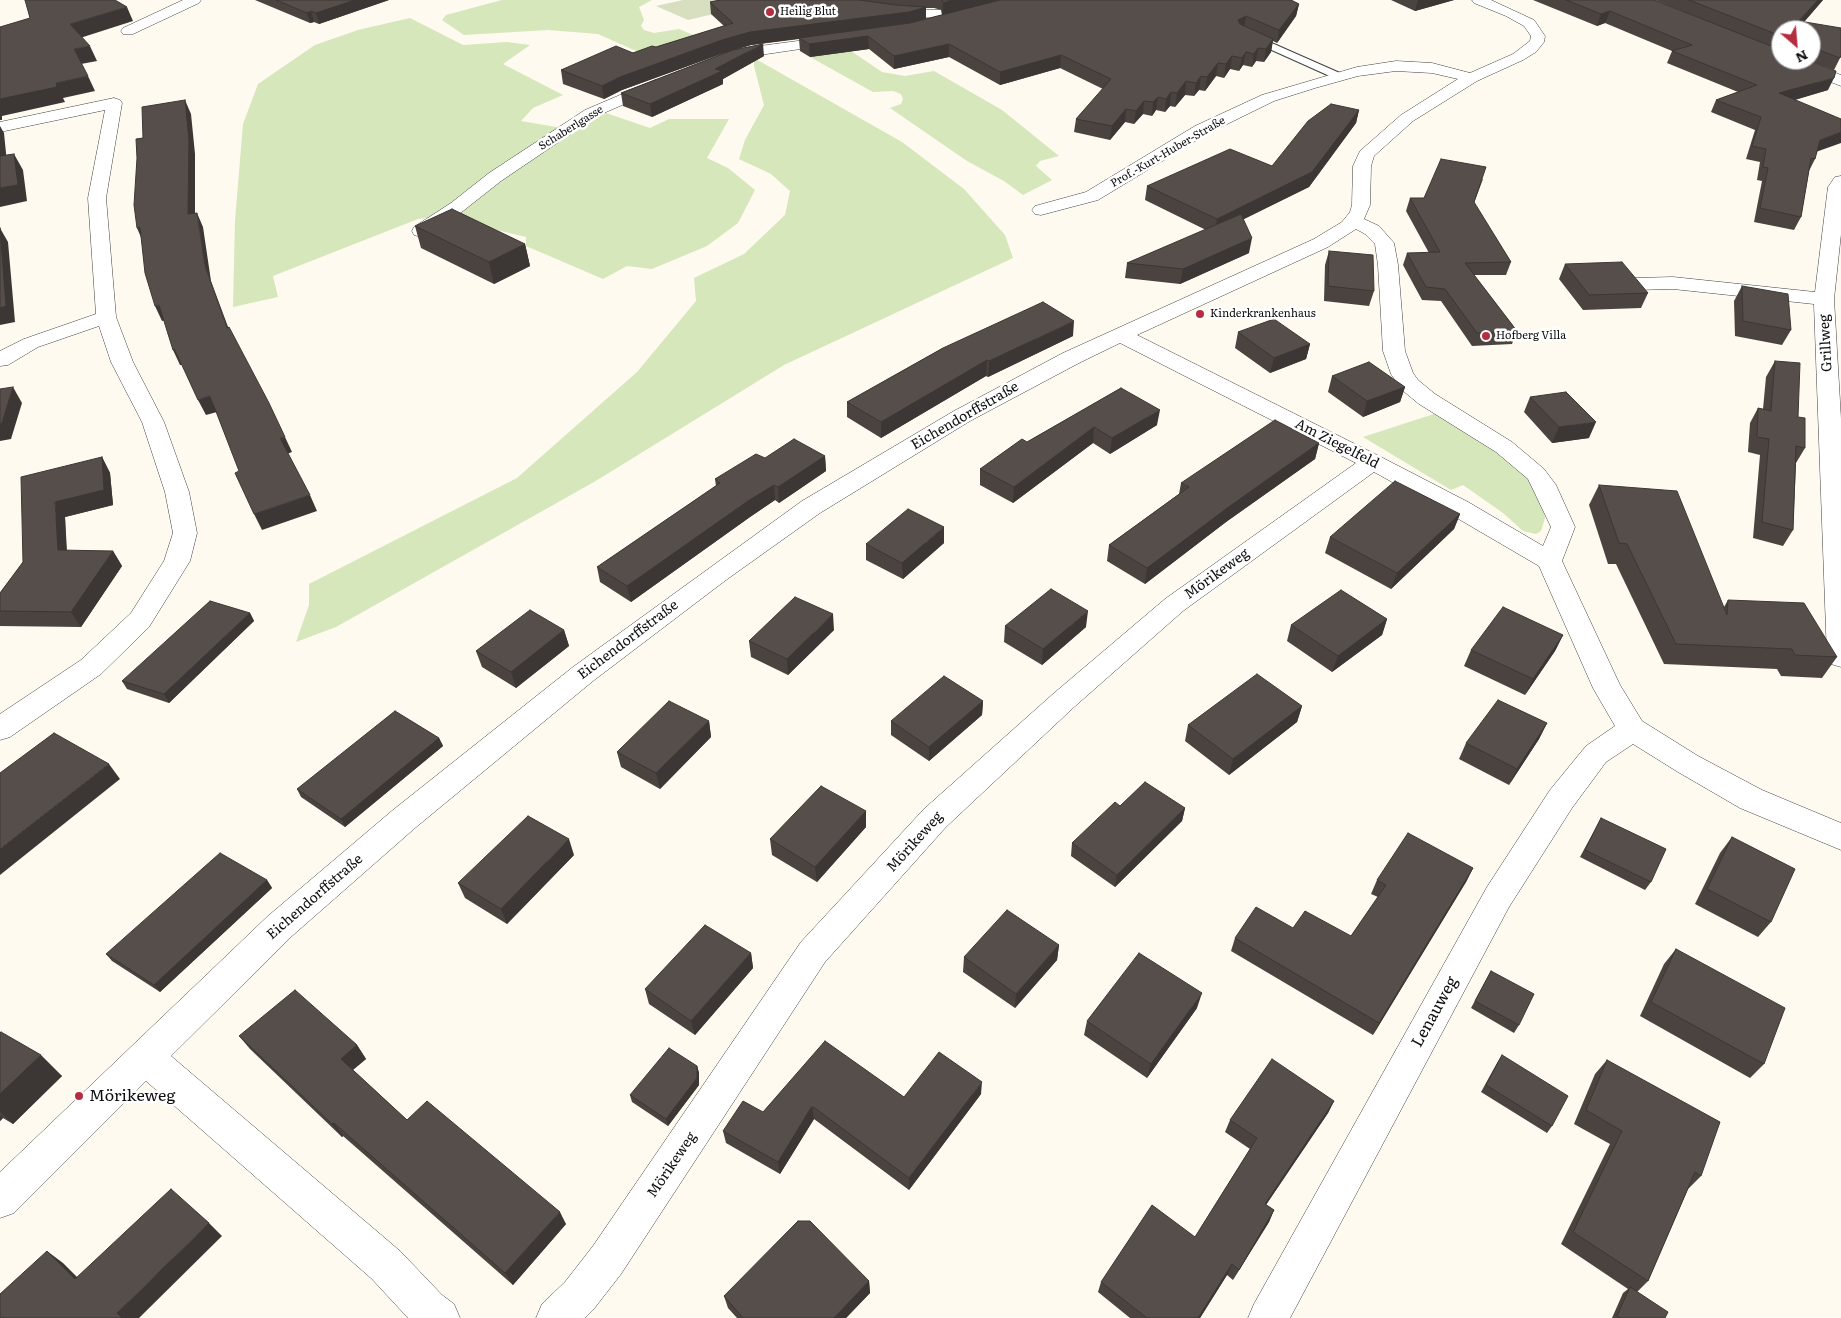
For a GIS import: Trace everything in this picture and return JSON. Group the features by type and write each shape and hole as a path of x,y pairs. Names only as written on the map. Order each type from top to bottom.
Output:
{"street":[{"path":"128,31 194,0"},
{"path":"176,24 210,0"},
{"path":"816,0 844,6 912,14 961,12 1012,2"},
{"path":"1479,0 1523,19 1536,30 1537,42 1531,49 1518,57 1471,78 1407,118 1366,155 1361,174 1361,205 1354,221 1372,230 1384,243 1388,265 1394,351 1402,374 1427,399 1504,446 1536,474 1550,497 1563,527 1549,561 1607,688 1632,729 1688,764 1751,799 1841,837"},
{"path":"919,28 1012,2"},
{"path":"713,64 752,52 855,38"},
{"name":"Prof.-Kurt-Huber-Straße","path":"1041,210 1092,196 1201,130 1268,98 1338,76 1375,68 1412,66 1432,68 1471,78"},
{"path":"1813,70 1841,81"},
{"name":"Schaberlgasse","path":"420,232 457,207 495,176 591,113 670,80"},
{"path":"0,127 114,103 97,198 106,317 122,362 153,422 177,492 185,533 177,561 140,620 91,668 0,729"},
{"name":"Grillweg","path":"1841,181 1837,187 1824,299 1841,657"},
{"name":"Eichendorffstraße","path":"0,1199 280,926 404,819 583,674 717,574 810,507 1022,383 1120,335 1321,243 1354,221"},
{"name":"Grillweg","path":"1634,284 1674,283 1824,299"},
{"path":"0,360 31,344 106,317"},
{"name":"Am Ziegelfeld","path":"1120,335 1373,462 1459,508 1549,561"},
{"name":"Mörikeweg","path":"556,1318 579,1296 607,1260 814,952 935,818 1063,701 1174,605 1373,462"},
{"name":"Lenauweg","path":"1268,1318 1498,897 1561,799 1596,754 1632,729"},
{"path":"145,1057 386,1265 428,1309 440,1318"}],"lane":[{"path":"1243,33 1338,76"}],"green space":[{"path":"502,0 652,0 639,7 644,20 641,26 644,30 654,33 679,29 703,39 645,55 598,34 548,30 464,35 442,20 446,15"},
{"name":"Heilig Blut","path":"683,0 772,0 688,20 656,6"},
{"path":"410,18 463,45 507,42 530,45 503,64 563,95 533,108 521,121 562,128 437,217 418,219 273,276 278,297 233,307 235,221 243,124 258,84 315,45 358,30"},
{"path":"848,49 882,72 905,76 934,71 1002,110 1059,156 1040,161 1036,166 1052,180 1023,195 1004,181 967,161 890,108 901,104 903,99 901,94 893,91 873,92 810,57"},
{"path":"754,58 902,142 964,189 1005,235 1013,258 784,365 594,482 336,627 296,642 309,605 309,584 517,478 637,372 696,301 694,278 744,254 785,215 790,191 771,174 739,159 745,140 764,105 754,66"},
{"path":"603,112 650,128 669,119 729,119 707,158 728,168 755,190 738,223 707,246 652,269 627,266 603,279 526,246 526,237 451,219 517,169"},
{"path":"1440,412 1468,430 1526,475 1544,512 1545,518 1541,531 1536,534 1523,531 1503,513 1463,485 1451,490 1363,437"}],"building":[{"path":"25,0 115,0 127,7 70,24 90,46 74,49 88,76 56,83 57,87 0,99 0,27 30,18"},
{"path":"276,0 355,0 316,13 311,11 307,13"},
{"path":"720,0 859,0 926,7 909,12 750,32 722,40 620,77 602,86 561,70 616,46 633,53 733,23 710,2"},
{"path":"942,0 953,0 943,3"},
{"path":"1000,0 1291,0 1299,4 1279,30 1246,16 1238,20 1240,24 1273,39 1266,49 1258,48 1254,54 1246,52 1242,58 1232,56 1226,64 1218,63 1207,77 1201,76 1196,83 1186,81 1177,93 1171,92 1166,99 1158,97 1153,102 1144,101 1136,111 1126,109 1112,126 1076,119 1111,79 1061,55 1000,72 949,44 894,56 868,36 809,44 799,38 910,23"},
{"path":"1566,0 1654,0 1771,46 1771,70 1821,70 1821,65 1836,71 1834,78 1779,93 1841,119 1841,132 1820,140 1815,159 1811,158 1801,217 1760,208 1768,168 1763,167 1766,149 1752,146 1761,117 1716,100 1757,85 1672,51 1692,45 1610,11 1601,14"},
{"path":"1689,0 1818,0 1800,20 1771,20 1771,32"},
{"path":"1821,25 1841,28 1840,58 1821,51"},
{"path":"763,44 715,69 722,71 650,104 621,93 733,50"},
{"path":"185,100 189,140 188,214 197,213 205,266 227,328 229,327 269,403 285,437 280,438 310,495 254,514 235,473 239,471 210,396 198,400 175,350 173,350 159,305 155,306 145,273 140,227 137,228 134,205 137,158 136,139 143,138 142,107"},
{"path":"1331,104 1359,110 1312,172 1217,219 1147,186 1230,149 1272,166 1308,121"},
{"path":"14,154 18,185 0,188 0,156"},
{"path":"1441,159 1486,167 1474,202 1511,262 1465,263 1517,331 1477,333 1445,289 1426,287 1407,253 1440,252 1410,198 1424,198"},
{"path":"452,209 525,244 489,262 415,226"},
{"path":"1241,214 1252,238 1183,269 1127,263"},
{"path":"0,228 6,306 0,308"},
{"path":"1329,251 1373,255 1374,291 1328,286"},
{"path":"1622,262 1648,293 1589,295 1565,264"},
{"path":"1742,286 1788,294 1791,330 1743,321"},
{"path":"1043,302 1074,321 989,361 987,360 881,422 847,402 943,348"},
{"path":"1274,319 1310,344 1274,358 1238,332"},
{"path":"1775,361 1800,363 1798,417 1805,418 1805,448 1796,446 1793,530 1762,522 1769,439 1757,437 1758,408 1771,411"},
{"path":"1369,362 1405,387 1367,401 1332,376"},
{"path":"13,387 2,423 0,424 0,389"},
{"path":"1121,388 1160,410 1112,438 1094,427 1014,487 980,469 1022,439 1027,442"},
{"path":"1566,392 1596,422 1559,427 1530,397"},
{"path":"1275,420 1319,443 1147,568 1109,545 1189,487 1181,483"},
{"path":"794,439 825,456 778,487 774,485 748,501 627,586 597,567 720,483 715,479 756,454 765,458"},
{"path":"102,457 104,490 55,502 58,550 113,551 71,612 0,611 0,593 23,562 21,477"},
{"path":"1395,481 1460,514 1397,573 1330,537"},
{"path":"1599,485 1677,491 1727,615 1728,600 1804,603 1837,657 1795,655 1792,649 1676,644 1627,544 1619,543"},
{"path":"908,509 944,527 902,563 866,544"},
{"path":"1051,589 1088,611 1043,649 1005,626"},
{"path":"1341,590 1387,619 1338,656 1291,625"},
{"path":"795,597 833,614 787,659 749,641"},
{"path":"210,601 250,613 164,694 122,681"},
{"path":"1503,607 1563,635 1533,679 1471,650"},
{"path":"530,610 564,630 511,672 476,651"},
{"path":"1257,674 1302,706 1233,759 1188,725"},
{"path":"944,676 983,701 929,747 891,721"},
{"path":"1498,700 1547,723 1517,769 1466,743"},
{"path":"669,701 709,721 656,773 617,752"},
{"path":"395,711 439,738 341,819 297,789"},
{"path":"54,733 109,764 0,849 0,773"},
{"path":"1145,782 1185,808 1117,875 1072,843 1115,802 1120,806"},
{"path":"821,786 866,811 815,867 770,839"},
{"path":"528,816 569,839 501,909 458,883"},
{"path":"1601,818 1666,849 1651,882 1585,850"},
{"path":"1408,833 1473,868 1379,1023 1235,938 1256,907 1293,928 1305,911 1351,936 1386,885 1377,880"},
{"path":"1732,837 1795,869 1771,922 1707,889"},
{"path":"220,853 267,880 154,985 106,954"},
{"path":"1007,910 1059,945 1016,994 964,957"},
{"path":"705,925 751,953 691,1021 645,989"},
{"path":"1676,949 1785,1008 1764,1064 1651,1002"},
{"path":"1139,953 1202,993 1151,1064 1087,1021"},
{"path":"1491,971 1534,994 1519,1025 1475,1001"},
{"path":"295,990 357,1045 341,1059 407,1120 427,1101 560,1212 505,1273 334,1123 332,1124 239,1036"},
{"path":"0,1033 41,1055 0,1094"},
{"path":"825,1041 904,1097 939,1052 982,1082 909,1178 812,1106 778,1162 723,1131 743,1101 763,1112"},
{"path":"669,1048 697,1066 697,1078 666,1119 630,1095"},
{"path":"1502,1055 1568,1096 1552,1126 1486,1085"},
{"path":"1272,1059 1334,1101 1265,1204 1274,1210 1239,1270 1232,1264 1198,1318 1147,1318 1101,1282 1152,1205 1195,1237 1257,1138 1230,1120"},
{"path":"1607,1060 1720,1122 1701,1176 1695,1172 1648,1281 1573,1232 1622,1131 1586,1110"},
{"path":"171,1189 209,1223 117,1313 122,1318 0,1318 0,1294 47,1251 75,1279"},
{"path":"798,1221 810,1221 869,1281 834,1318 743,1318 724,1296"},
{"path":"1630,1287 1668,1312 1665,1318 1620,1318 1617,1316"}],"place":[{"name":"Heilig Blut","path":"770,12"},
{"name":"Kinderkrankenhaus","path":"1200,314"},
{"name":"Hofberg Villa","path":"1486,336"},
{"name":"Mörikeweg","path":"79,1096"}]}
